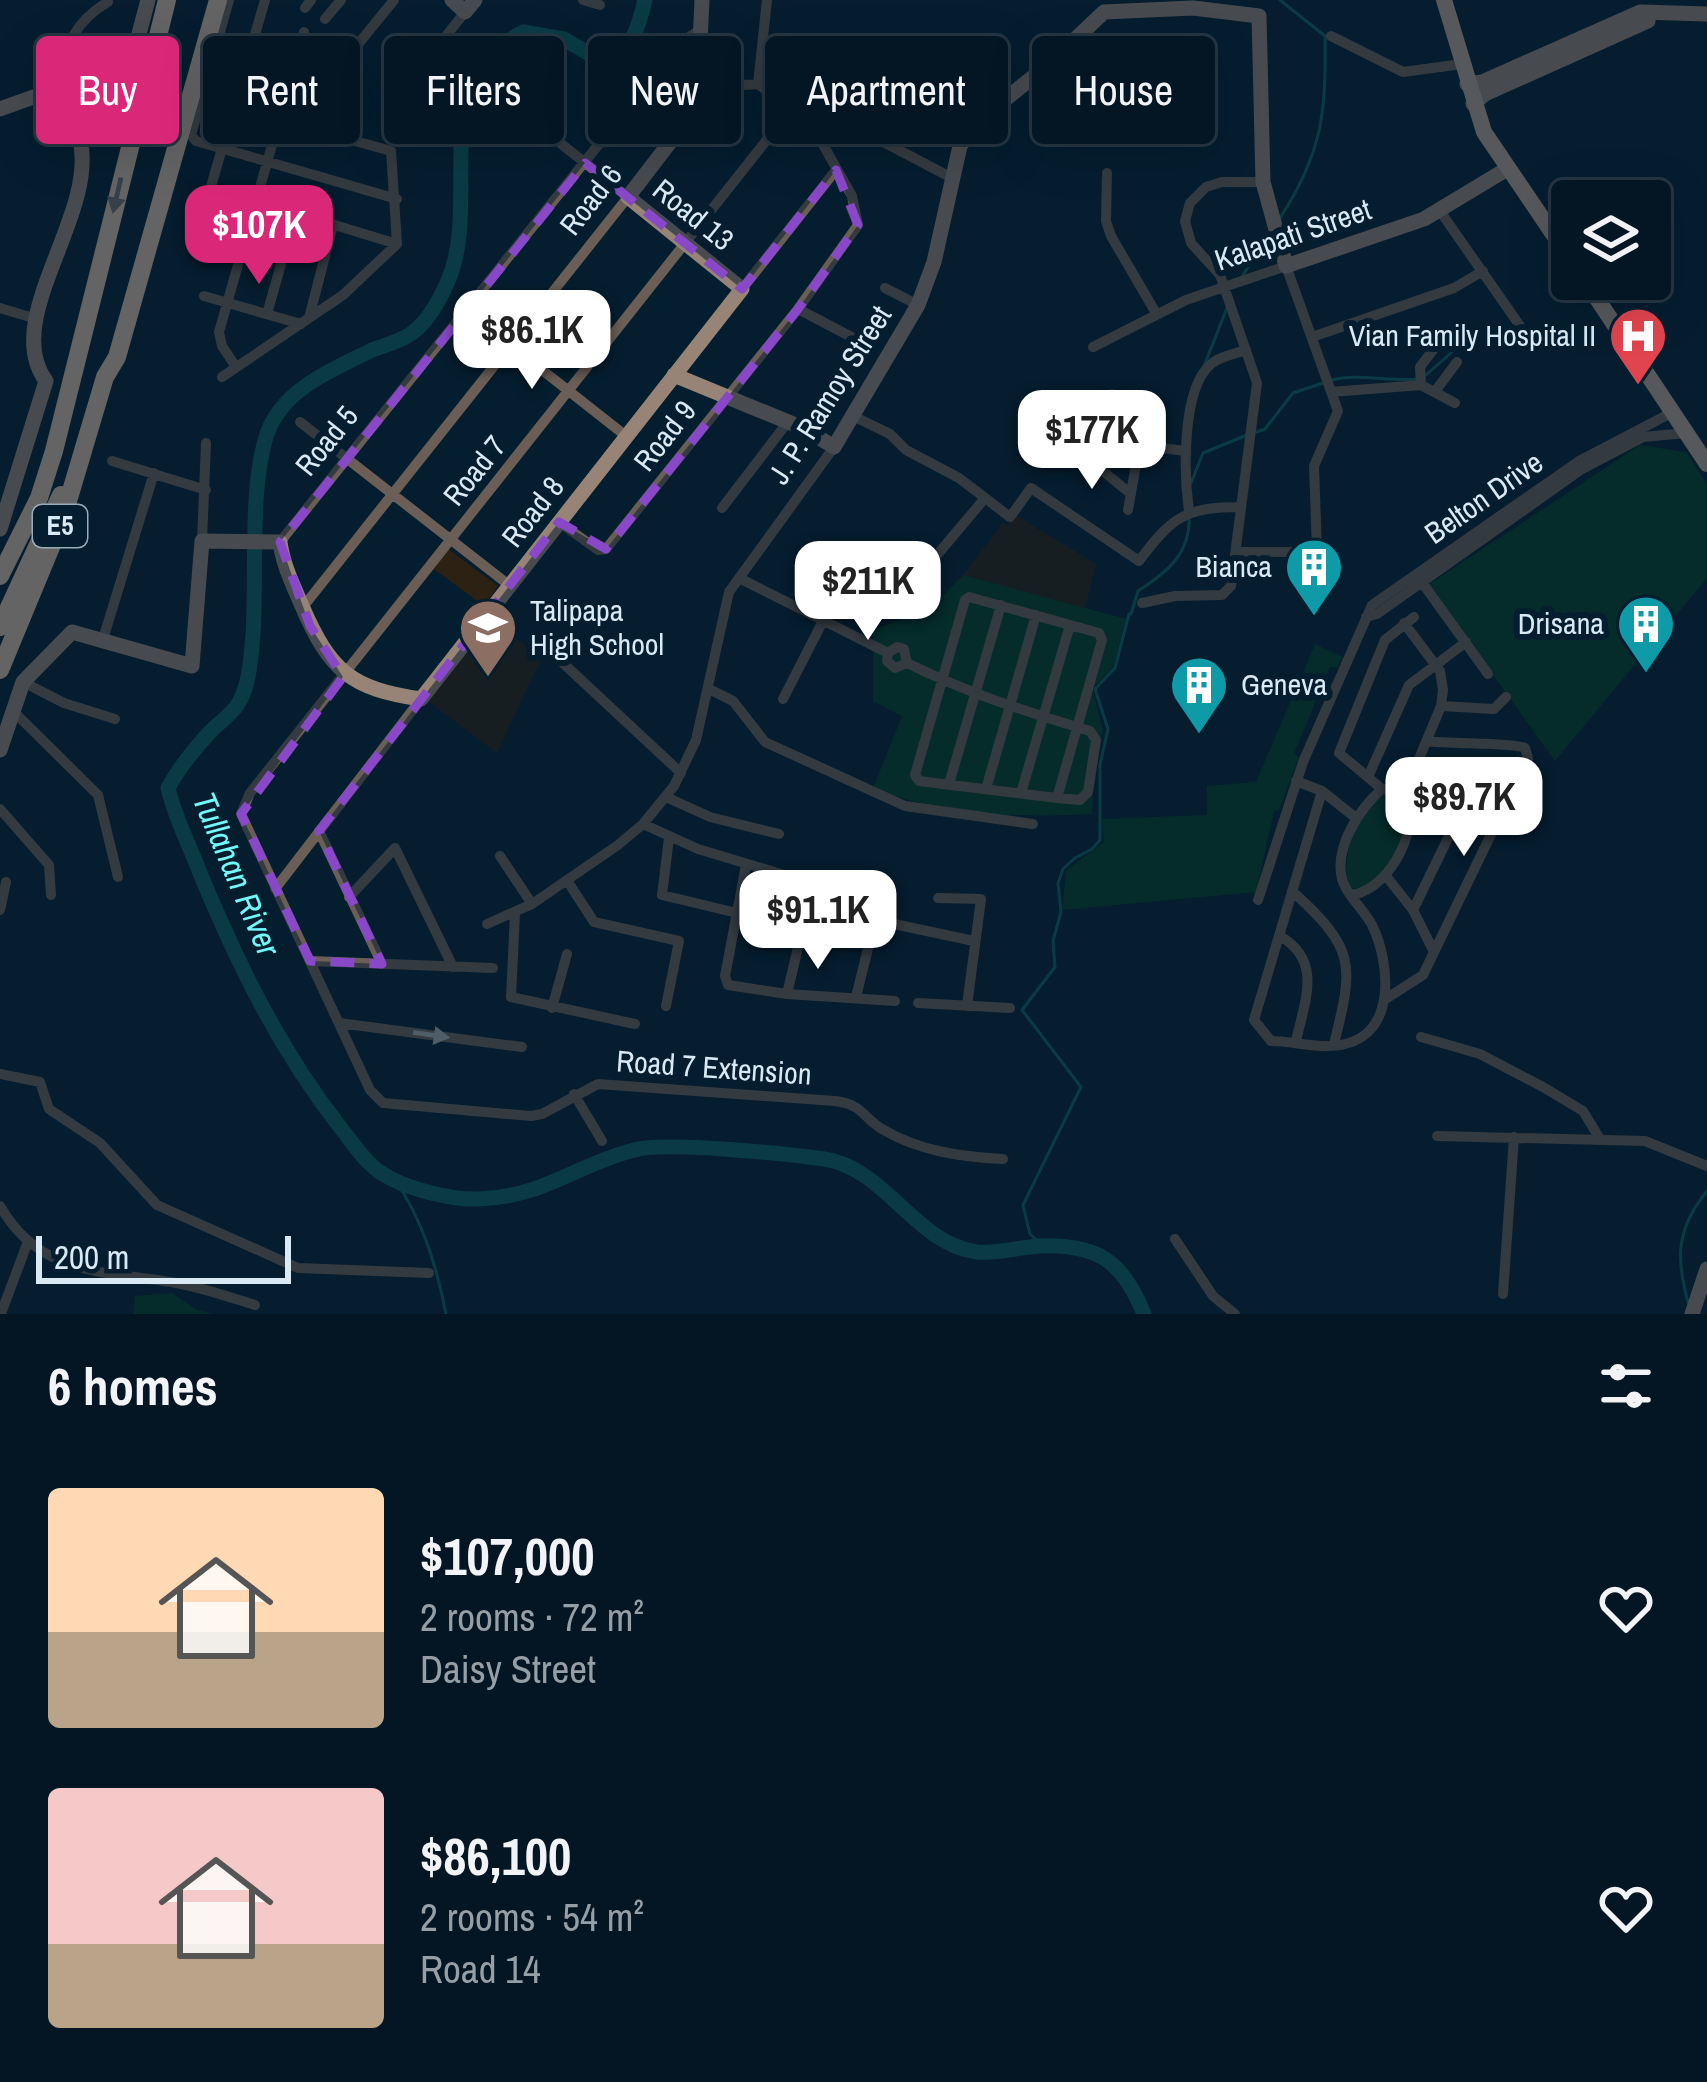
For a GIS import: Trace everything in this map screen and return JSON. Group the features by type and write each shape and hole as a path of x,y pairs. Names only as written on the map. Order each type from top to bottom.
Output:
{"highway":[{"path":"80,355 166,0"},
{"name":"E5","path":"0,670 63,518 105,377 118,357 218,0"},
{"name":"E5","path":"0,576 43,488 80,355"},
{"name":"E5","path":"0,627 57,505 87,409 80,355"}],"main road":[{"path":"1444,0 1472,104 1507,169 1551,232"},
{"path":"1598,300 1707,464"}],"street":[{"path":"138,36 148,0"},
{"path":"230,0 190,127 196,141 397,199"},
{"path":"201,221 265,0"},
{"path":"360,41 394,0"},
{"path":"446,36 470,6 452,0"},
{"path":"583,0 600,5"},
{"path":"700,36 702,0"},
{"path":"741,85 758,84 767,0"},
{"path":"1193,0 1224,11"},
{"path":"71,36 88,14 108,2"},
{"path":"325,19 336,2"},
{"path":"1237,552 1317,552 1314,466 1336,416 1263,182 1262,8"},
{"name":"J. P. Ramoy Street","path":"1079,36 1112,9 1262,8"},
{"path":"1467,84 1482,82 1640,12 1707,14"},
{"path":"1472,104 1644,21 1707,24"},
{"name":"Road 5","path":"273,543 347,460 680,43 700,30"},
{"path":"303,36 304,32"},
{"path":"1331,36 1402,72 1462,64"},
{"path":"762,47 879,71 960,146"},
{"name":"J. P. Ramoy Street","path":"487,924 515,914 568,882 643,824 666,797 696,740 727,599 855,417 918,305 934,262 960,146 988,112 1032,76"},
{"name":"Road 9","path":"758,84 765,89"},
{"path":"0,109 36,96"},
{"name":"Road 7","path":"241,809 765,143"},
{"path":"0,529 46,381 29,352 30,316 76,192 82,162 80,144"},
{"path":"236,368 220,340 226,302 272,144"},
{"path":"222,377 343,295 397,244 393,154 360,144"},
{"name":"Road 13","path":"561,144 742,289"},
{"name":"Road 6","path":"303,607 669,144"},
{"name":"Road 9","path":"559,522 598,550 606,549 798,309 858,224 853,196 825,144"},
{"path":"887,144 952,178"},
{"name":"Kalapati Street","path":"1093,347 1225,286 1440,211 1507,169"},
{"name":"Road 8","path":"275,889 836,170"},
{"path":"1107,173 1106,221 1111,236 1156,314"},
{"path":"1142,603 1175,596 1222,595 1231,586 1258,394 1225,286 1184,227 1197,194 1216,183 1263,182"},
{"path":"256,202 397,244"},
{"path":"1440,211 1534,346"},
{"path":"268,314 295,214"},
{"path":"305,321 333,225"},
{"path":"1312,337 1454,288 1483,271"},
{"path":"885,288 918,305"},
{"path":"204,296 305,321"},
{"path":"0,308 30,316"},
{"path":"798,309 863,343"},
{"path":"467,311 626,436"},
{"path":"1421,385 1420,367 1436,346"},
{"path":"1190,511 1185,453 1204,371 1216,360 1246,350"},
{"path":"1436,390 1457,362"},
{"path":"674,374 836,444"},
{"path":"1329,390 1421,385 1455,404"},
{"path":"1128,510 1143,448 1131,412 1110,398 1076,455 1131,494"},
{"path":"1658,430 1673,412"},
{"path":"855,417 959,478 1010,518 1031,488 1139,561 1166,526 1190,511 1240,507"},
{"path":"300,422 509,585"},
{"path":"722,508 788,423"},
{"name":"Belton Drive","path":"1258,900 1294,786 1372,605 1561,479 1642,434 1658,430 1686,433"},
{"path":"0,750 23,682 72,632 192,666 206,443"},
{"path":"1143,448 1185,453"},
{"path":"112,460 206,490"},
{"path":"103,639 154,473"},
{"name":"Belton Drive","path":"1365,618 1377,614 1561,479"},
{"path":"886,590 927,567 986,498"},
{"path":"202,541 273,543 319,643 344,675 370,689 422,699"},
{"path":"739,578 888,653 901,648 907,652 908,663 942,680 975,695 1008,708 1078,727 1094,734 1085,797 1057,798 919,781 915,775 942,680 965,601 974,597 1099,633 1102,640 1078,727 1057,798"},
{"path":"1421,581 1488,674"},
{"path":"949,784 1001,605"},
{"path":"986,789 1036,615"},
{"path":"1353,895 1369,890 1386,876 1405,838 1408,793 1441,706 1442,676 1409,620 1384,640 1339,753 1382,789 1408,793 1473,787 1512,794"},
{"path":"782,699 823,621"},
{"path":"1022,793 1070,625"},
{"path":"1369,777 1403,695 1466,641"},
{"path":"550,651 681,773"},
{"path":"23,682 64,703 115,719"},
{"path":"709,689 733,701 765,742 904,806 1034,824"},
{"path":"1441,706 1494,709 1506,697"},
{"path":"12,710 98,795 118,877"},
{"path":"1384,1000 1423,975 1528,758 1525,748 1510,742 1485,747 1427,741"},
{"path":"1294,786 1324,797 1356,818"},
{"path":"1413,910 1473,787"},
{"path":"1324,797 1254,1021 1266,1040 1347,1045 1376,1024 1384,1000 1384,964 1379,942 1343,883 1342,864 1356,818 1382,789"},
{"path":"666,797 710,817 779,834"},
{"path":"0,809 49,865 51,895"},
{"name":"Road 7 Extension","path":"241,809 370,1090 383,1103 531,1116 598,1084 853,1104 883,1130 949,1156 1003,1159"},
{"path":"643,824 669,838 842,894 875,920 974,941"},
{"path":"319,831 382,964"},
{"path":"669,838 662,896 737,913"},
{"path":"350,897 395,848 453,967"},
{"path":"500,856 532,904"},
{"path":"746,865 725,976 728,985 895,1001"},
{"path":"1386,876 1413,910 1434,952"},
{"path":"0,910 6,882"},
{"path":"568,882 594,922 679,941 666,1006"},
{"path":"787,994 813,884"},
{"path":"1292,891 1334,932 1348,967 1348,990 1334,1044"},
{"path":"938,898 981,899 967,1006"},
{"path":"515,914 511,997 635,1024"},
{"path":"856,997 875,920"},
{"path":"1280,936 1299,949 1309,971 1296,1041"},
{"path":"552,1008 567,954"},
{"path":"310,962 493,968"},
{"path":"918,1003 1010,1008"},
{"path":"339,1023 522,1047"},
{"path":"1420,1036 1475,1052 1529,1079 1583,1111 1600,1139"},
{"path":"0,1074 40,1082 49,1108 100,1143 157,1205 298,1268 430,1273"},
{"path":"574,1094 602,1141"},
{"path":"1437,1136 1653,1143 1707,1166"},
{"path":"1503,1294 1514,1137"},
{"path":"0,1206 27,1244 88,1270 166,1281 255,1305"},
{"path":"1175,1239 1213,1296 1235,1314"},
{"path":"2,1311 27,1244"},
{"path":"1692,1314 1707,1269"}],"highlighted area":[{"path":"585,163 742,289 836,170 858,225 798,309 606,549 559,522 319,831 382,964 310,961 241,814 343,677 310,626 280,542"}],"shaded area":[{"path":"1015,515 1096,564 1085,608 963,575 1003,523 1008,526"},
{"path":"448,549 498,586 484,606 434,569"},
{"name":"Talipapa High School","path":"491,618 541,658 497,753 428,701"}],"green space":[{"path":"1640,445 1686,452 1707,484 1707,578 1555,761 1428,585"},
{"path":"963,575 1126,619 1113,668 1092,688 1103,730 1093,769 1092,814 981,813 925,804 873,788 902,716 873,701 873,630 931,608"},
{"path":"1315,644 1342,657 1337,668 1330,667 1294,754 1299,757 1279,810 1274,811 1256,892 1062,910 1066,871 1104,842 1102,819 1207,815 1207,786 1256,782"},
{"path":"1389,792 1403,798 1403,825 1395,854 1378,877 1354,889 1348,883 1350,844 1369,808"},
{"path":"172,1293 197,1310 213,1314 133,1314 135,1296"}],"waterway":[{"name":"Tullahan River","path":"645,0 628,46 605,63 564,39 523,32 493,55 474,82 465,113 457,249 433,309 407,336 310,383 274,419 258,480 247,679 235,708 194,750 168,788 178,820 229,940 279,1036 360,1152 393,1179 429,1192 479,1199 522,1193 613,1156 650,1148 727,1149 824,1159 865,1176 955,1246 977,1252 1061,1246 1093,1253 1117,1269 1144,1314"},
{"path":"1280,0 1325,36 1319,131 1305,172 1280,218"},
{"path":"1241,278 1272,231"},
{"path":"1204,366 1227,308"},
{"path":"1426,375 1470,336"},
{"path":"1333,380 1418,379"},
{"path":"1256,432 1265,429 1293,393 1323,383"},
{"path":"1191,483 1203,453 1247,435"},
{"path":"1131,614 1138,591 1181,552 1189,516"},
{"path":"1043,1246 1030,1234 1023,1205 1081,1087 1022,1010 1055,967 1053,941 1061,912 1058,883 1063,869 1100,840 1100,765 1108,729 1095,689 1115,668 1129,614"},
{"path":"394,1178 427,1243 446,1314"},
{"path":"1689,1306 1681,1246 1689,1219 1707,1191"}],"place":[{"name":"Vian Family Hospital II","path":"1638,387"},
{"name":"Bianca","path":"1314,618"},
{"name":"Drisana","path":"1646,675"},
{"name":"Talipapa High School","path":"488,679"},
{"name":"Geneva","path":"1199,736"}]}
